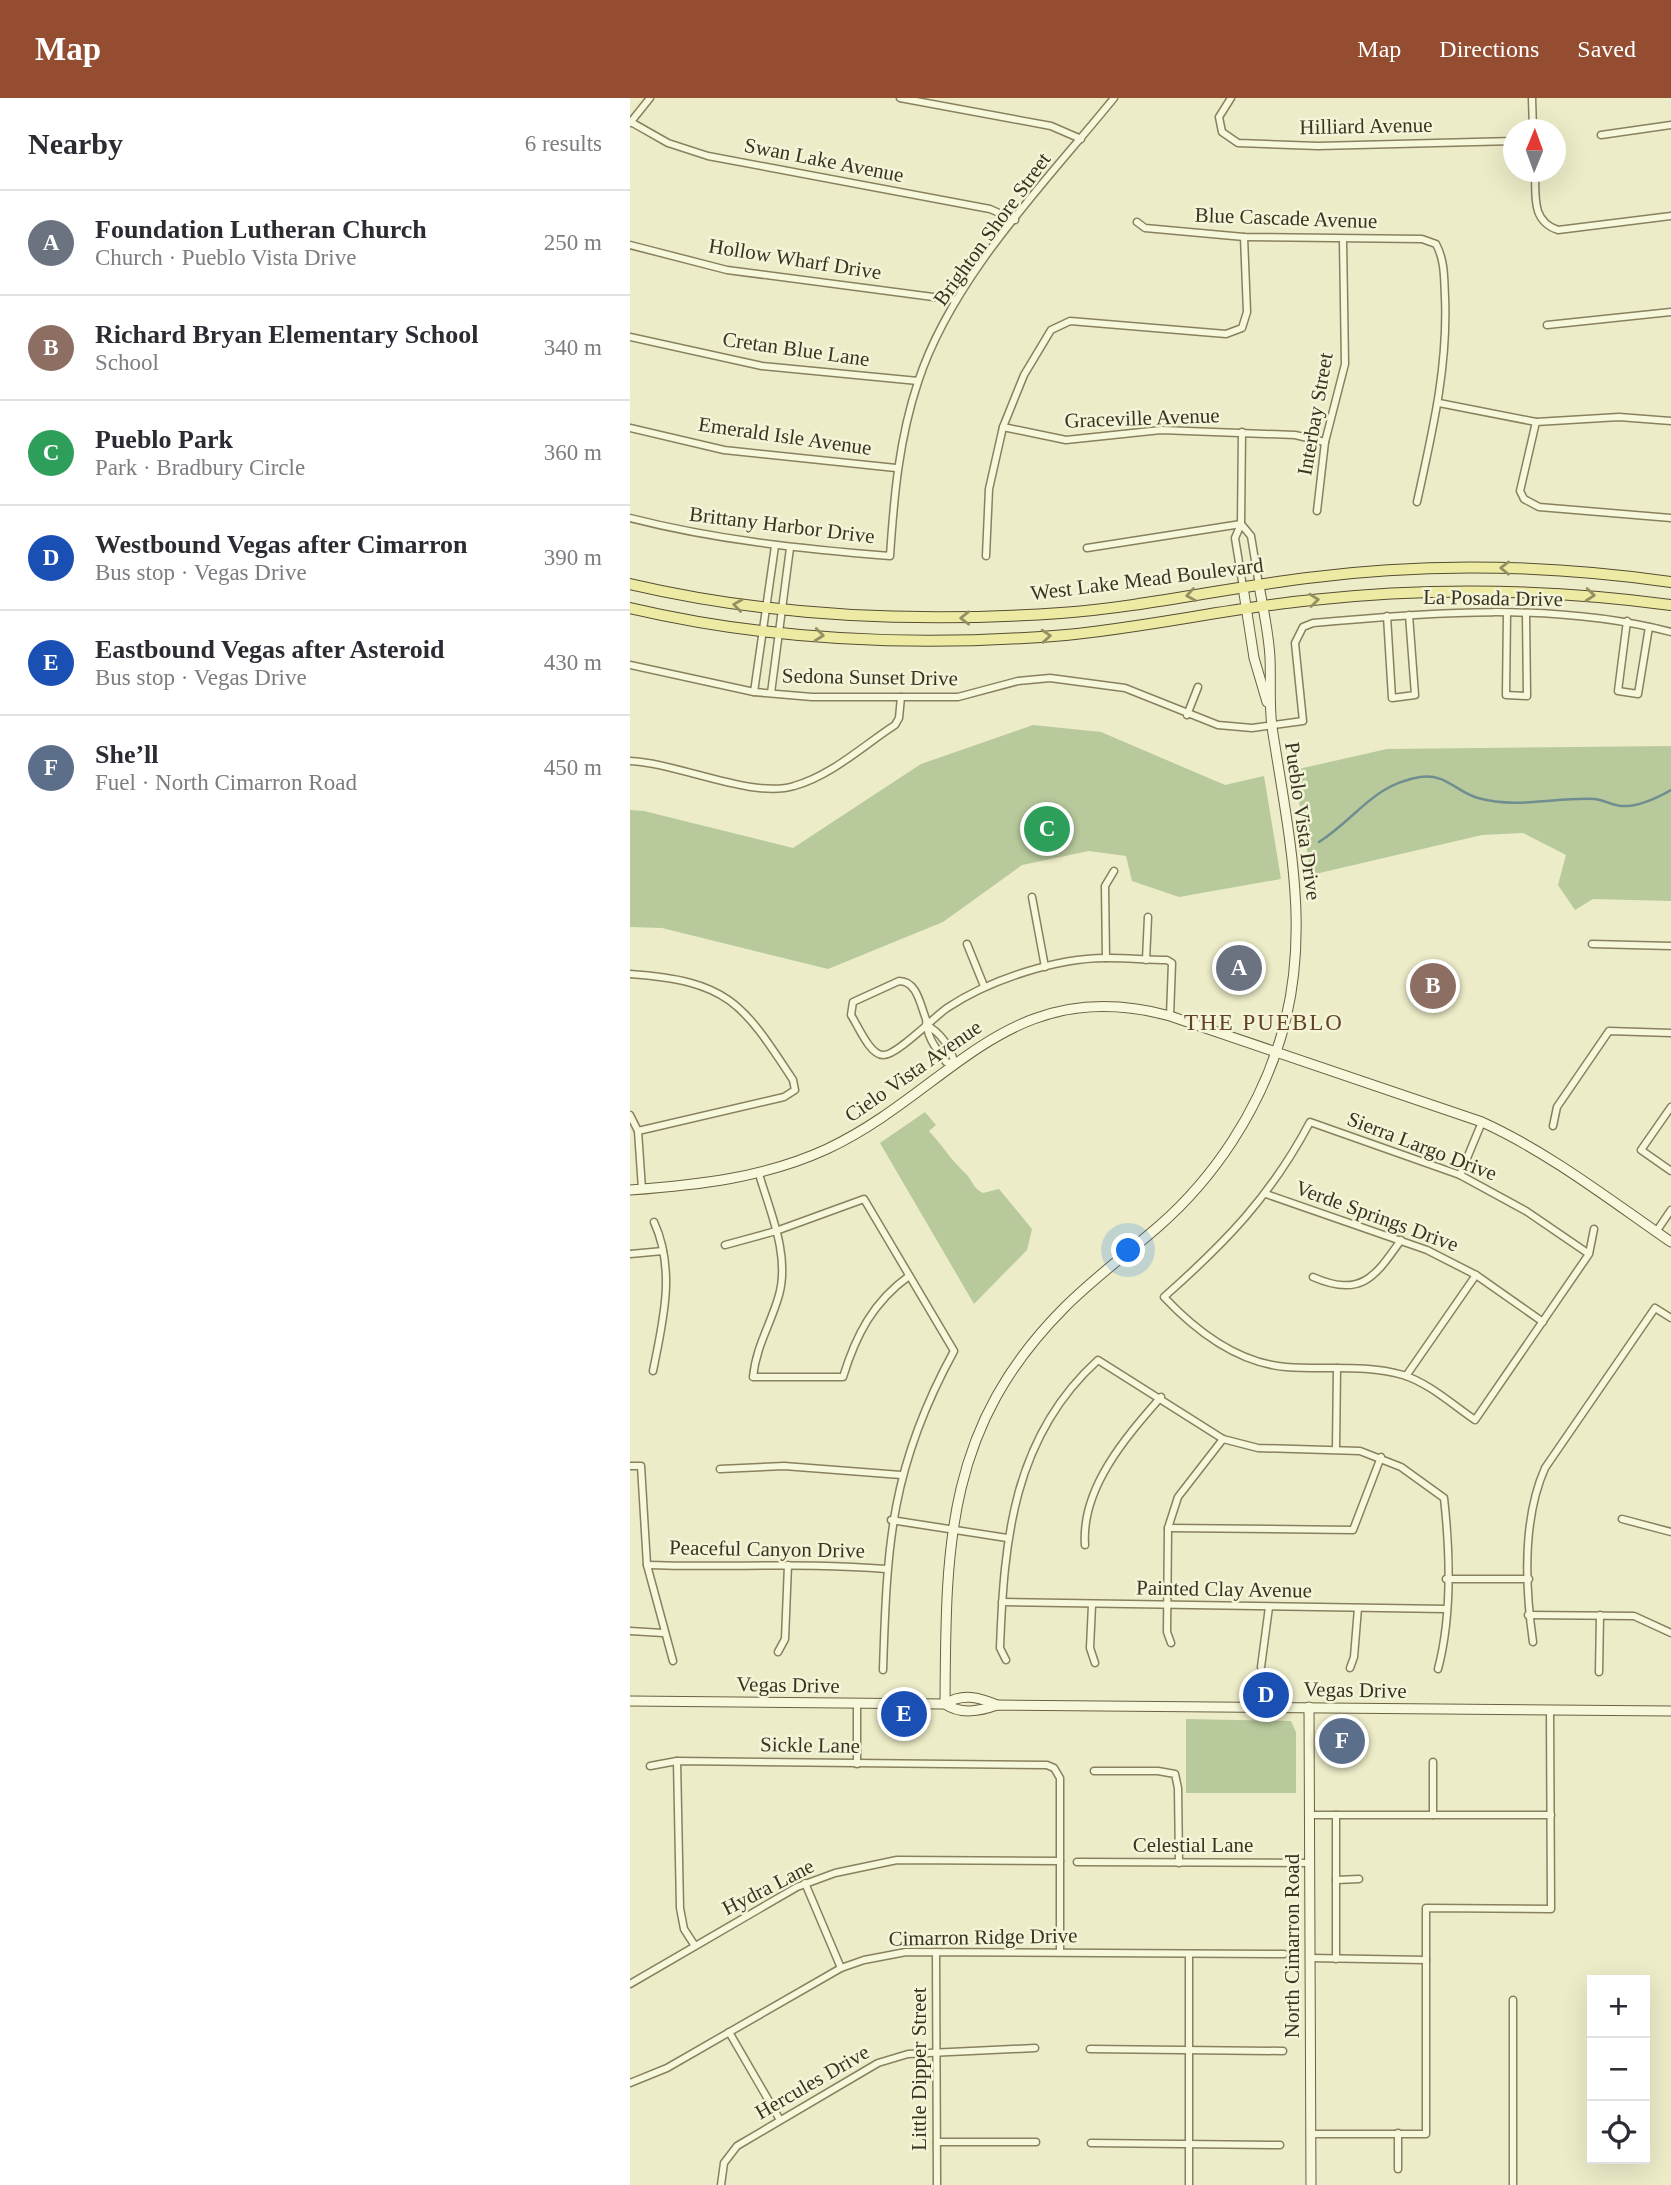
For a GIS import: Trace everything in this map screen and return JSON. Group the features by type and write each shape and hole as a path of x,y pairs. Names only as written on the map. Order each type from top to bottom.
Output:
{"main road":[{"name":"West Lake Mead Boulevard","path":"630,584 766,609 869,617 964,618 1064,612 1259,584 1364,572 1446,567 1560,570 1671,582"},
{"name":"West Lake Mead Boulevard","path":"630,608 763,629 868,640 964,641 1067,635 1262,606 1365,595 1482,591 1559,592 1671,605"}],"street":[{"path":"631,122 650,98"},
{"path":"900,98 1051,125 1081,139"},
{"name":"Brighton Shore Street","path":"890,556 896,468 918,381 956,300 1015,220 1114,98"},
{"name":"Hilliard Avenue","path":"1231,98 1219,117 1222,132 1238,143 1305,146 1503,141"},
{"path":"1532,98 1533,119"},
{"name":"Swan Lake Avenue","path":"631,122 668,143 708,156 990,209 1015,220"},
{"path":"1601,135 1671,125"},
{"path":"1535,182 1536,211 1546,226 1558,230 1671,216"},
{"name":"Blue Cascade Avenue","path":"1137,222 1145,228 1244,237 1422,239 1436,244 1443,258 1446,336 1439,403"},
{"path":"986,556 989,489 1003,427 1024,375 1051,330 1070,321 1226,334 1242,328 1247,312 1244,237"},
{"name":"Interbay Street","path":"1317,511 1325,442 1345,364 1343,240"},
{"name":"Hollow Wharf Drive","path":"630,245 727,270 956,300"},
{"path":"1547,325 1671,312"},
{"name":"Cretan Blue Lane","path":"630,337 762,366 918,381"},
{"path":"1417,502 1439,403 1536,422 1619,416 1671,421"},
{"path":"1536,422 1520,491 1524,499 1539,507 1671,519"},
{"name":"Graceville Avenue","path":"1003,427 1066,440 1161,430 1295,435 1325,442"},
{"name":"Emerald Isle Avenue","path":"630,428 724,450 896,468"},
{"name":"Pueblo Vista Drive","path":"1242,432 1241,524 1235,538 1254,658 1270,710"},
{"name":"Brittany Harbor Drive","path":"630,518 684,532 775,546 890,556"},
{"path":"1087,548 1241,524"},
{"name":"Pueblo Vista Drive","path":"945,1704 946,1586 951,1529 957,1497 974,1445 994,1402 1017,1364 1067,1304 1161,1224 1208,1175 1245,1119 1276,1051 1294,979 1297,916 1295,875 1270,710 1270,657 1259,584 1251,536 1241,524"},
{"path":"754,692 775,546"},
{"path":"771,694 790,548"},
{"path":"1507,613 1506,695 1527,696 1526,614"},
{"name":"La Posada Drive","path":"1313,623 1387,616 1507,613 1626,621 1671,632"},
{"path":"1387,616 1392,698 1415,695 1409,615"},
{"path":"1626,621 1618,691 1638,694 1649,626"},
{"name":"Sedona Sunset Drive","path":"630,665 771,694 965,696 1018,681 1050,678 1125,688 1187,715 1226,726 1272,726 1303,721 1295,643 1303,627 1313,623"},
{"path":"1187,715 1198,687"},
{"path":"630,761 664,764 759,788 793,787 814,779 895,725 901,697"},
{"path":"1106,958 1105,886 1114,871"},
{"path":"1031,897 1045,967"},
{"path":"1146,960 1148,917"},
{"path":"967,944 984,986"},
{"path":"1592,944 1671,946"},
{"path":"926,1025 935,1030 944,1042 954,1056 954,1064 946,1062 926,1035 926,1025 913,985 907,981 899,981 857,999 850,1006 851,1015 874,1052 882,1056 890,1054 926,1025 984,986 1045,967 1106,958 1167,960 1172,963 1170,1016"},
{"path":"630,974 664,977 702,986 740,1007 755,1022 793,1080 795,1090 784,1097 638,1132"},
{"name":"Cielo Vista Avenue","path":"630,1190 721,1181 760,1174 802,1160 852,1135 996,1035 1051,1014 1109,1007 1170,1016 1482,1122 1551,1160 1671,1242"},
{"path":"1553,1126 1557,1107 1609,1031 1671,1033"},
{"path":"936,1048 944,1042"},
{"path":"1671,1107 1641,1150 1671,1171"},
{"path":"630,1115 638,1132 642,1189"},
{"name":"Sierra Largo Drive","path":"1266,1194 1310,1122 1460,1175 1516,1204 1590,1254"},
{"path":"1460,1175 1482,1122"},
{"path":"760,1174 783,1260 780,1292 759,1341 753,1377 843,1377 852,1349 870,1315 891,1290 909,1276"},
{"path":"1266,1194 1221,1247 1164,1297 1184,1319 1244,1358 1288,1367 1379,1369 1406,1376 1475,1420 1590,1254 1594,1228"},
{"name":"Verde Springs Drive","path":"1266,1194 1427,1250 1476,1275 1543,1322"},
{"path":"724,1245 776,1231 864,1199 954,1351 932,1391 901,1475 891,1520 886,1569 883,1670"},
{"path":"1656,1232 1671,1210"},
{"path":"653,1371 665,1312 663,1251 654,1222"},
{"path":"1313,1277 1329,1283 1367,1282 1376,1275 1401,1240"},
{"path":"630,1254 663,1251"},
{"path":"1406,1376 1476,1275"},
{"path":"1533,1642 1528,1615 1530,1517 1535,1492 1545,1468 1655,1308 1671,1318"},
{"path":"1006,1660 1000,1648 1002,1602 1007,1538 1015,1502 1041,1434 1066,1394 1098,1360 1223,1439 1258,1448 1336,1449 1381,1457 1401,1467 1444,1498 1446,1609 1438,1669"},
{"path":"1336,1449 1337,1368"},
{"path":"1085,1545 1089,1511 1116,1451 1161,1398"},
{"path":"1171,1643 1167,1632 1166,1606 1168,1528 1178,1497 1223,1439"},
{"path":"1168,1528 1353,1530 1381,1457"},
{"path":"630,1466 641,1466 647,1564 663,1633 673,1661"},
{"path":"720,1469 785,1466 901,1475"},
{"path":"1622,1519 1671,1532"},
{"path":"891,1520 1007,1538"},
{"name":"Peaceful Canyon Drive","path":"647,1564 886,1569"},
{"path":"778,1652 785,1639 788,1565"},
{"path":"1446,1579 1529,1579"},
{"name":"Painted Clay Avenue","path":"1002,1602 1446,1609"},
{"path":"1092,1605 1090,1648 1095,1663"},
{"path":"1261,1667 1269,1607"},
{"path":"1350,1668 1354,1657 1358,1608"},
{"path":"1528,1615 1645,1618 1671,1633"},
{"path":"1599,1672 1600,1615"},
{"path":"630,1631 663,1633"},
{"name":"Vegas Drive","path":"630,1701 945,1704 956,1697 981,1698 998,1705 1671,1711"},
{"path":"857,1764 858,1703"},
{"name":"North Cimarron Road","path":"1309,1707 1311,2185"},
{"path":"1311,2134 1426,2134 1426,1908 1551,1909 1550,1710"},
{"path":"677,1761 680,1908 684,1929 695,1946"},
{"name":"Sickle Lane","path":"650,1766 677,1761 1047,1765 1054,1768 1060,1778 1060,1861"},
{"path":"1433,1762 1433,1815"},
{"path":"1094,1770 1158,1771 1175,1774 1178,1788 1179,1863"},
{"path":"1309,1815 1551,1815"},
{"path":"1336,1815 1336,1959"},
{"name":"Hydra Lane","path":"630,1984 805,1883 835,1873 897,1860 1060,1861"},
{"path":"1060,1861 1060,1952"},
{"name":"Celestial Lane","path":"1077,1862 1310,1863"},
{"path":"1336,1880 1359,1880"},
{"path":"805,1883 841,1968"},
{"name":"Cimarron Ridge Drive","path":"630,2083 667,2068 841,1968 864,1960 906,1952 1284,1954"},
{"name":"Little Dipper Street","path":"936,1952 937,2185"},
{"path":"1189,1954 1189,2185"},
{"path":"1310,1958 1426,1960"},
{"path":"1513,2000 1513,2185"},
{"path":"729,2032 780,2120"},
{"name":"Hercules Drive","path":"721,2185 729,2155 737,2146 878,2063 908,2054 1035,2048"},
{"path":"1090,2049 1283,2050"},
{"path":"1398,2133 1398,2169"},
{"path":"937,2142 1036,2142"},
{"path":"1091,2143 1280,2145"}],"green space":[{"path":"1033,725 1101,732 1225,785 1264,776 1281,879 1179,897 1132,881 1126,856 1089,851 1022,865 943,922 828,969 662,928 630,927 630,810 644,811 793,848 921,764"},
{"path":"1671,746 1671,901 1593,899 1575,910 1558,885 1566,855 1523,833 1482,835 1311,875 1294,770 1387,749"},
{"path":"925,1112 936,1125 929,1131 977,1189 983,1193 999,1189 1032,1229 1027,1250 974,1304 880,1143"},
{"path":"1186,1719 1291,1721 1296,1732 1296,1793 1186,1793"}],"waterway":[{"path":"1319,842 1389,787 1420,777 1444,780 1478,798 1508,803 1595,799 1627,806 1647,801 1671,790"}],"place":[{"name":"Pueblo Park","path":"1047,829"},
{"name":"Foundation Lutheran Church","path":"1239,968"},
{"name":"Richard Bryan Elementary School","path":"1433,986"},
{"name":"Westbound Vegas after Cimarron","path":"1266,1695"},
{"name":"Eastbound Vegas after Asteroid","path":"904,1714"},
{"name":"She’ll","path":"1342,1741"}],"district":[{"name":"THE PUEBLO","path":"1264,1022"}]}
